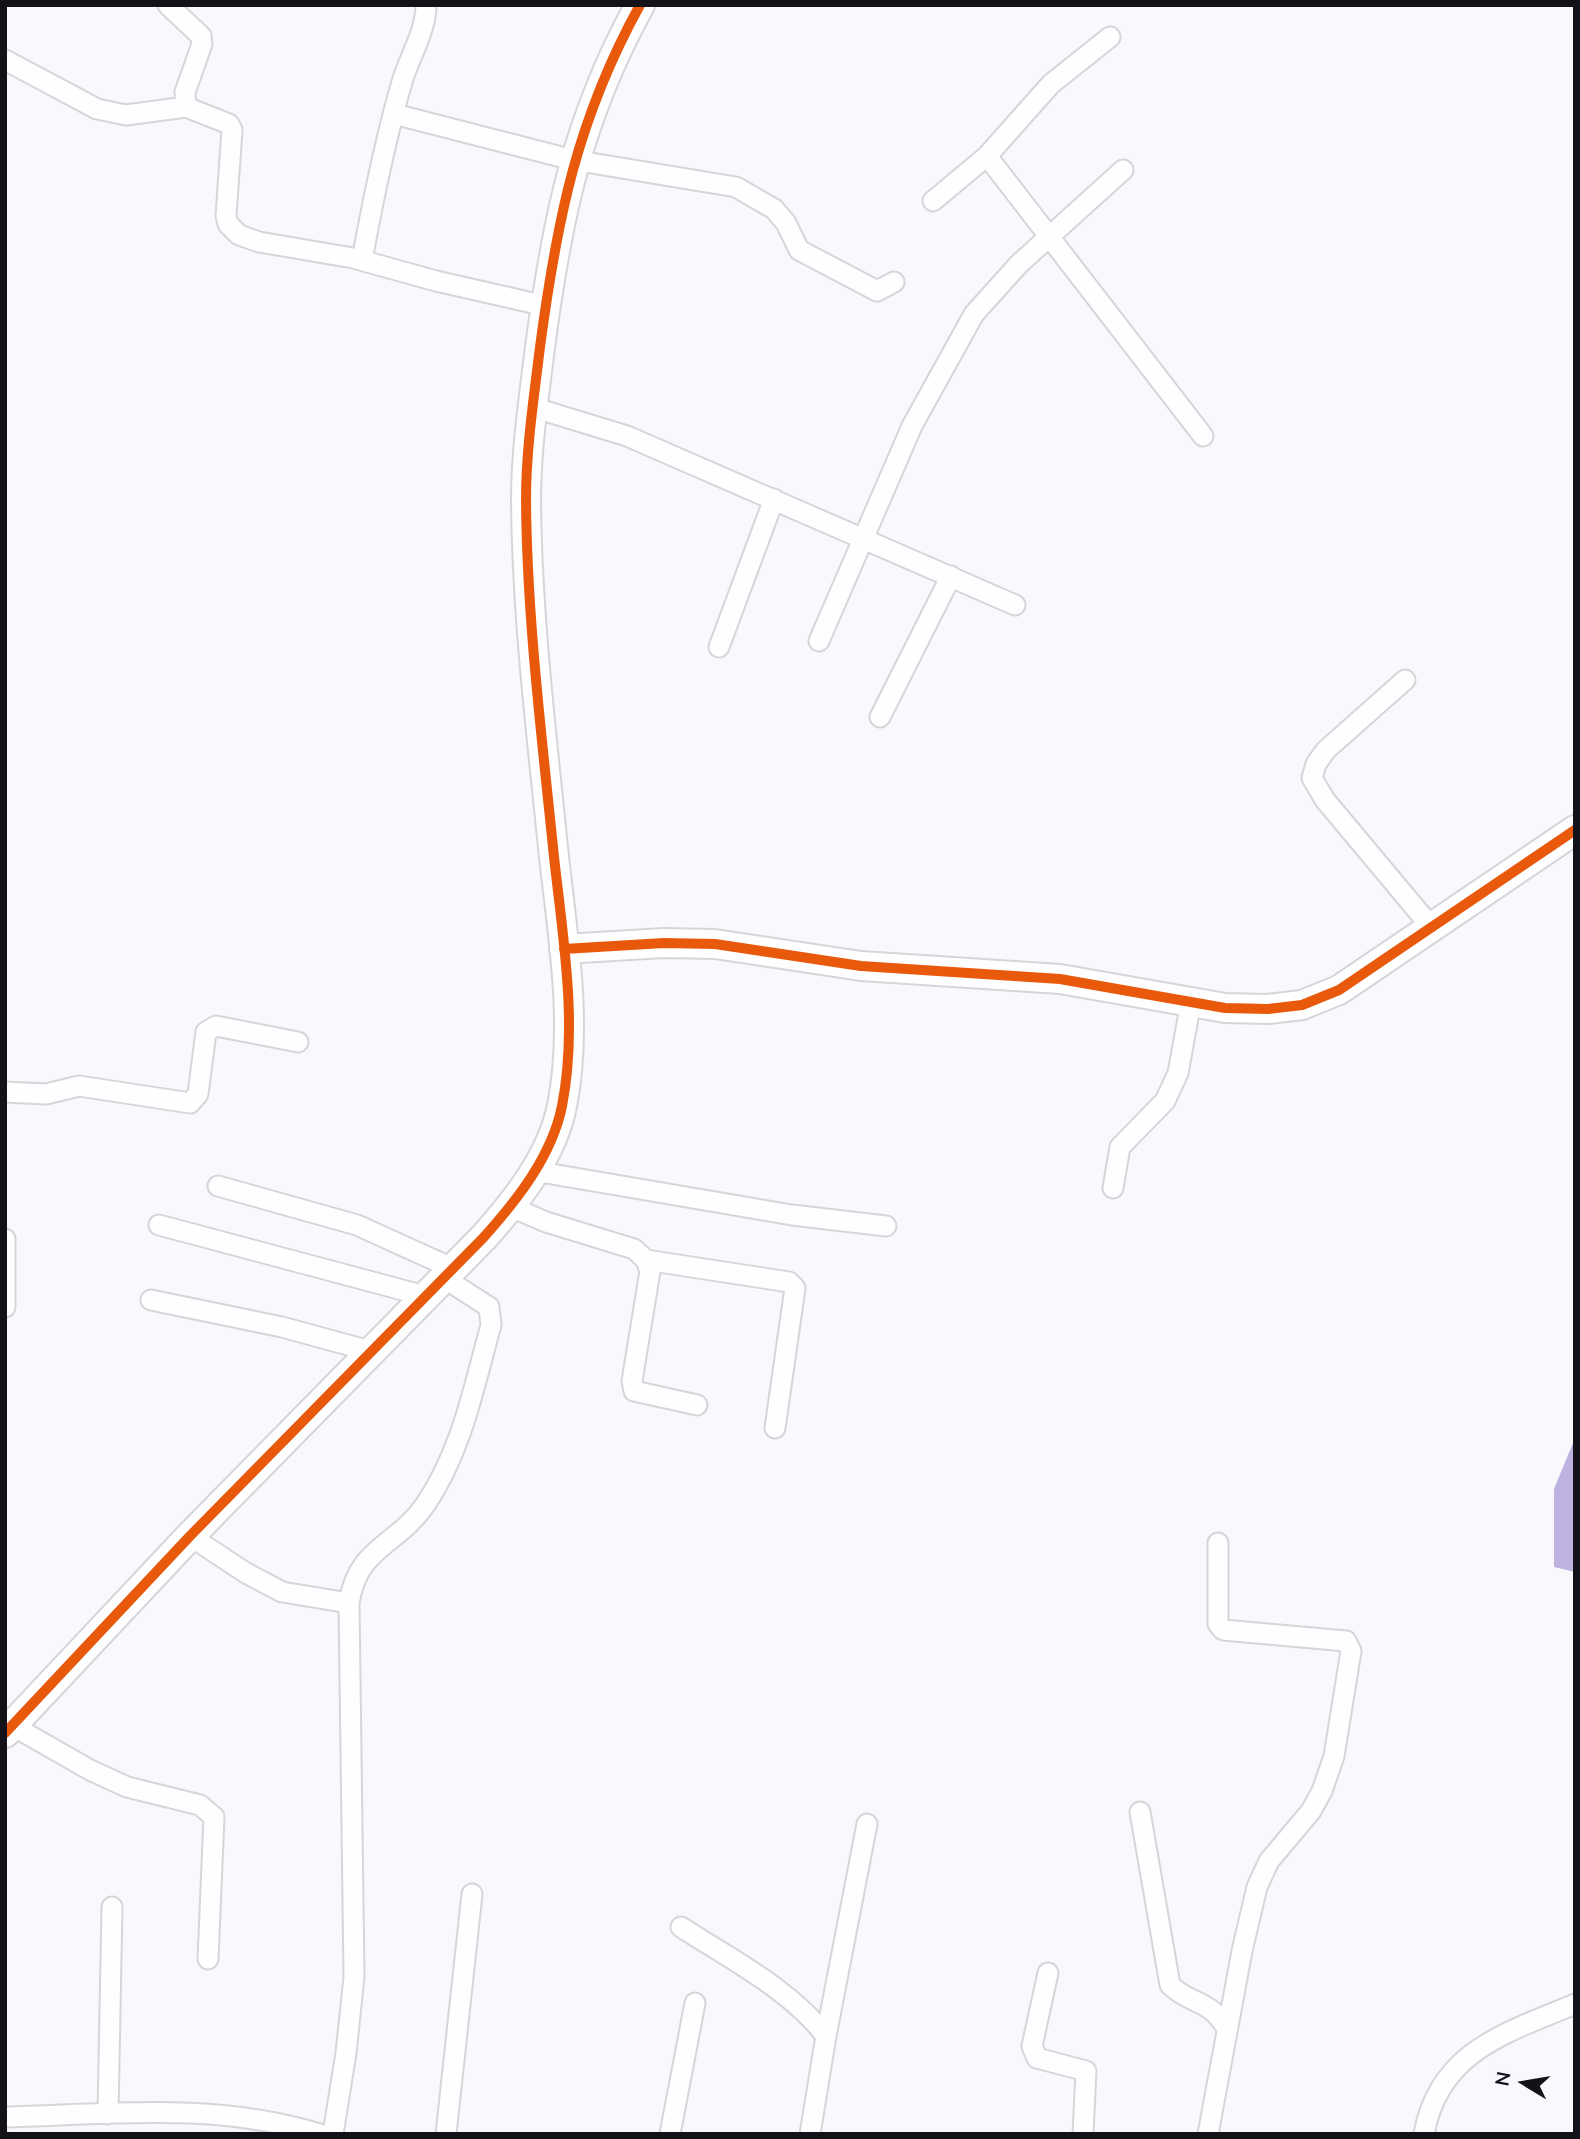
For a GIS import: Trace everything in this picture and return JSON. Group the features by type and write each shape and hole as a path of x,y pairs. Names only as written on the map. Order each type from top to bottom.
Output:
{"street":[{"path":"168,5 201,36 202,44 185,92 186,107"},
{"path":"362,260 378,172 424,22 426,5"},
{"path":"208,1958 214,1817 210,1811 200,1805 157,1797 102,1776 9,1729 190,1536 511,1207 548,1147 561,1108 569,1038 564,949 534,665 526,498 532,407 562,207 573,160 593,106 640,5"},
{"path":"933,201 987,156 1051,84 1110,37"},
{"path":"5,60 97,109 127,115 186,107 229,124 232,130 226,216 228,224 239,235 259,242 362,260 436,281 546,306"},
{"path":"394,114 573,160 736,187 774,209 786,223 799,250 877,291 894,282"},
{"path":"987,156 1203,436"},
{"path":"819,642 912,426 974,314 1019,264 1123,170"},
{"path":"532,407 627,436 1015,605"},
{"path":"719,647 774,499"},
{"path":"880,717 951,576"},
{"path":"1405,680 1326,750 1316,764 1312,778 1325,800 1432,928"},
{"path":"564,949 664,943 715,944 861,966 1060,979 1225,1008 1258,1009 1302,1004 1339,990 1575,830"},
{"path":"1113,1188 1120,1147 1165,1101 1178,1073 1191,1002"},
{"path":"5,1092 59,1093 79,1086 190,1103 198,1094 206,1032 210,1029 216,1026 298,1042"},
{"path":"534,1171 792,1214 886,1226"},
{"path":"218,1186 357,1225 441,1281 480,1300 489,1307 492,1316 459,1439 425,1505 400,1533 363,1563 352,1583 349,1603 354,1977 346,2053 333,2134"},
{"path":"511,1207 546,1222 635,1249 646,1260 650,1271 632,1381 634,1391 697,1405"},
{"path":"159,1225 441,1281"},
{"path":"5,1240 5,1307"},
{"path":"646,1260 789,1282 795,1288 775,1428"},
{"path":"151,1300 282,1327 370,1351"},
{"path":"190,1536 246,1573 282,1592 349,1603"},
{"path":"1208,2134 1257,1887 1269,1861 1311,1811 1322,1791 1334,1756 1351,1651 1346,1641 1223,1630 1219,1624 1218,1543"},
{"path":"1140,1812 1170,1985 1179,1994 1209,2005 1227,2029"},
{"path":"810,2134 867,1824"},
{"path":"446,2134 472,1894"},
{"path":"108,2114 112,1907"},
{"path":"681,1927 810,2015 826,2036"},
{"path":"1048,1973 1032,2046 1037,2058 1086,2071 1083,2134"},
{"path":"670,2134 695,2003"},
{"path":"1423,2134 1432,2103 1456,2064 1471,2052 1575,2004"},
{"path":"5,2117 229,2114 277,2121 320,2134"}],"shaded area":[{"path":"1575,1438 1575,1572 1554,1567 1554,1489"}],"cycle path":[{"path":"5,1733 190,1536 484,1237 532,1176 557,1124 567,1075 569,1013 565,950 532,634 527,545 527,462 547,300 562,213 585,130 600,89 640,5"},
{"path":"564,949 664,943 715,944 861,966 1060,979 1225,1008 1268,1009 1302,1005 1339,990 1575,830"}]}
